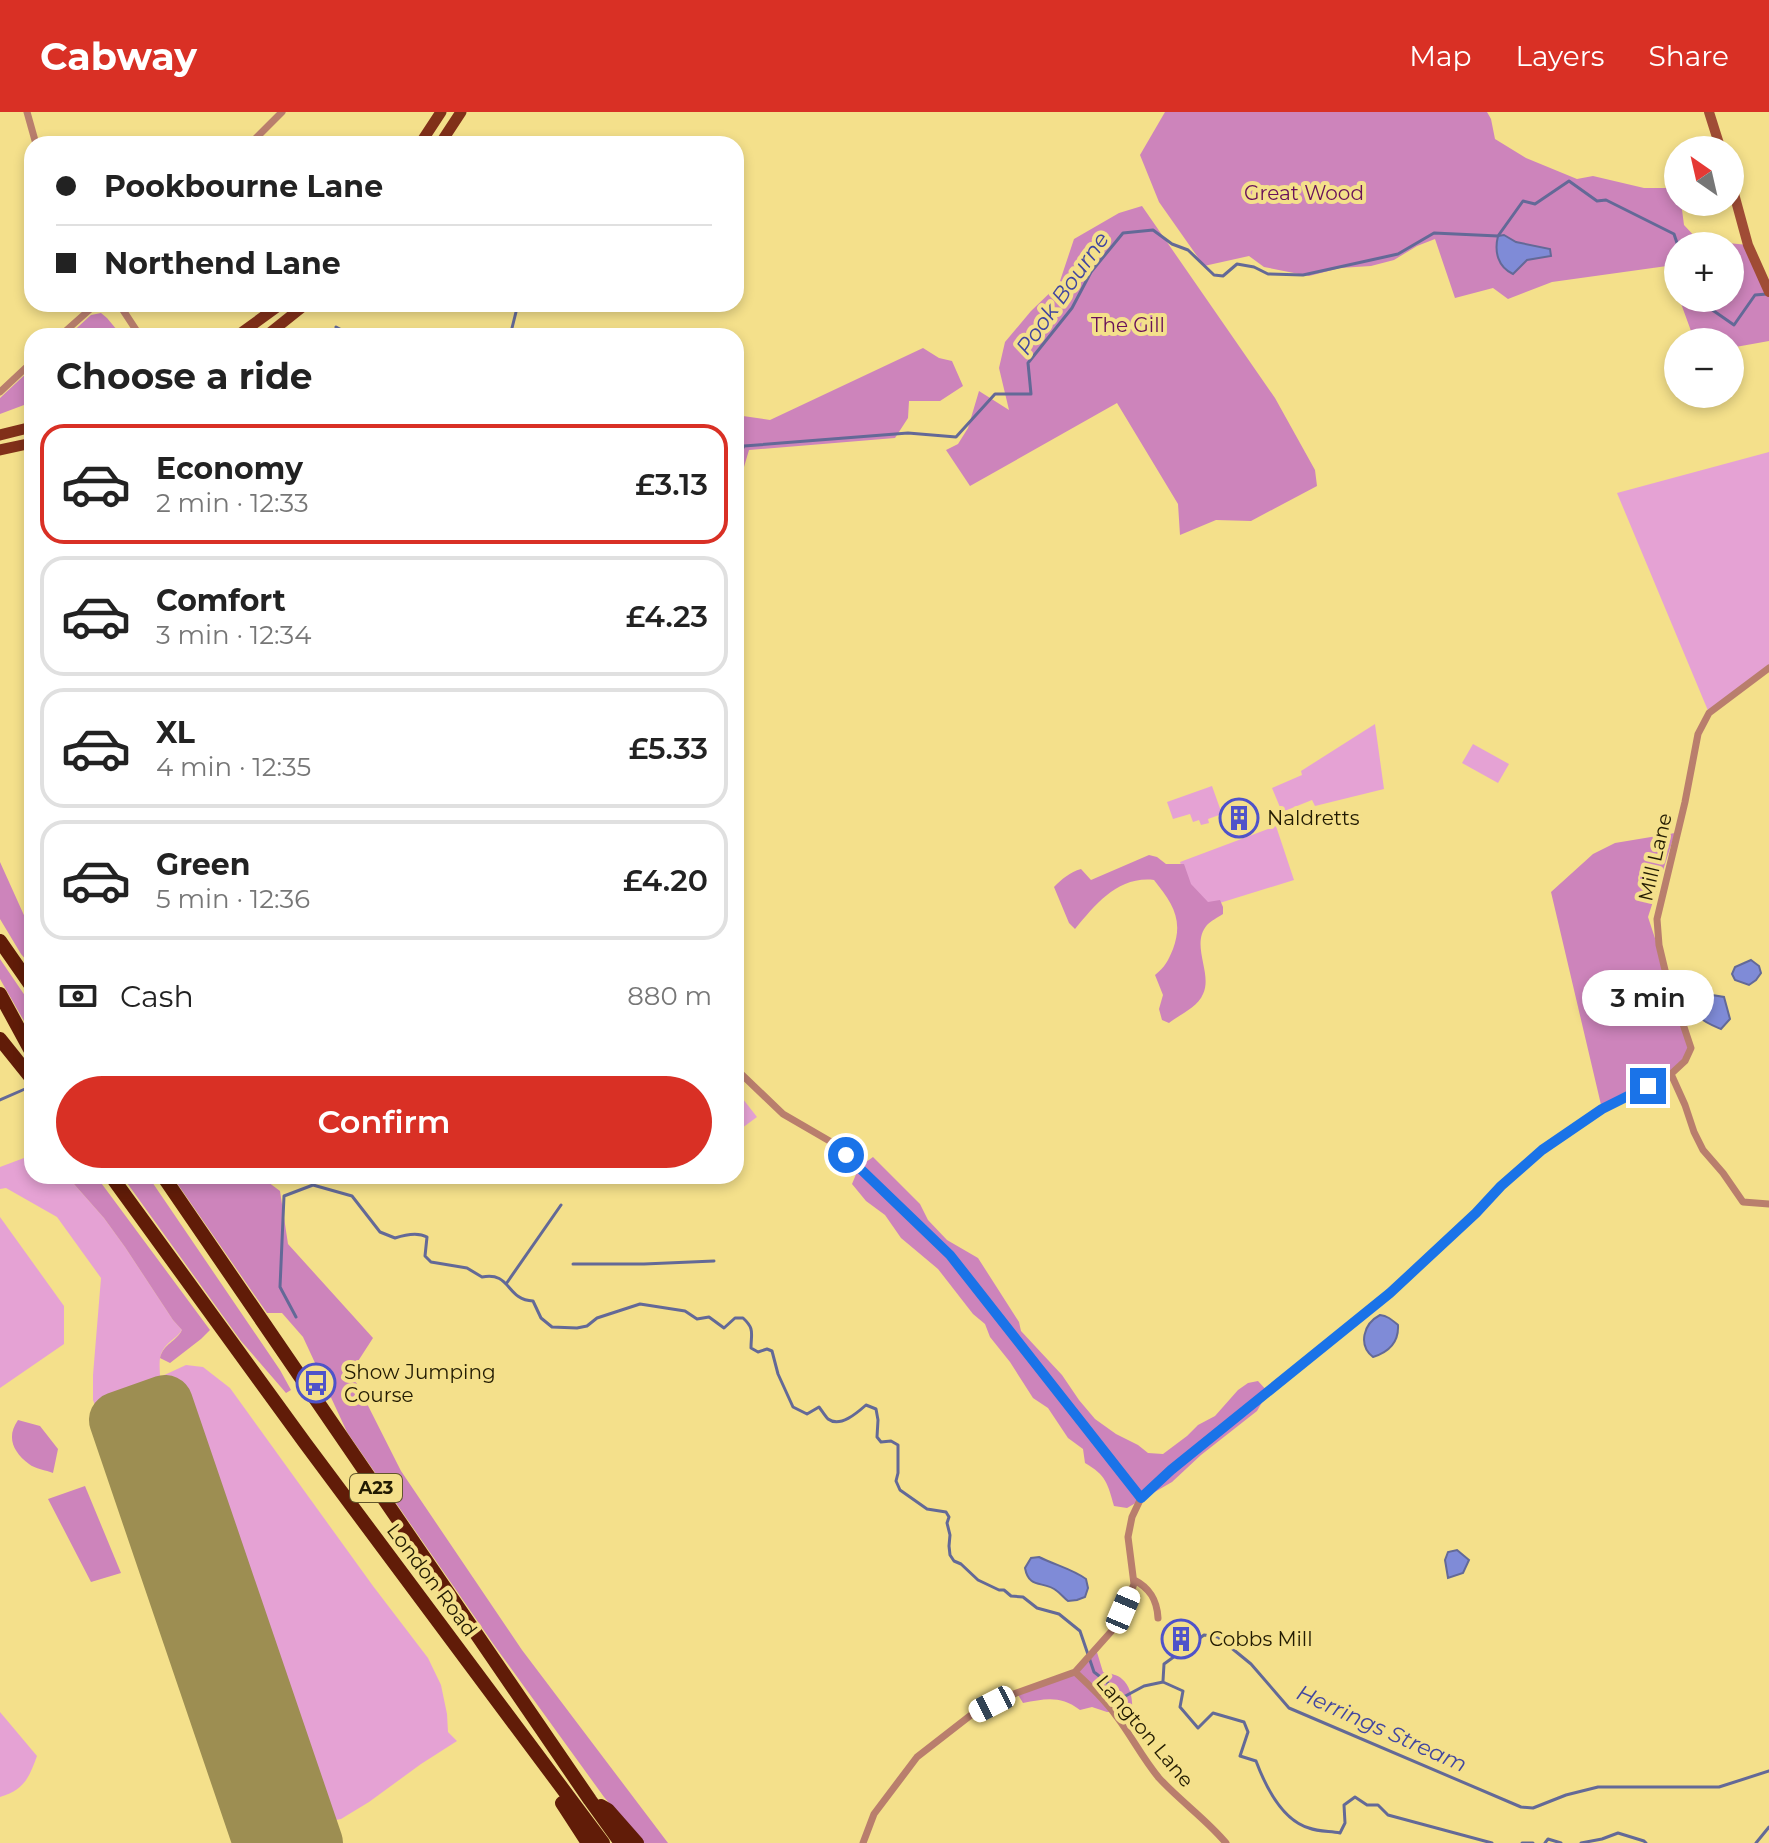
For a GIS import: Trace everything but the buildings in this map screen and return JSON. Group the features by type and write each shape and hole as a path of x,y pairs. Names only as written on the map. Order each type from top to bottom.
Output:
{"highway":[{"path":"0,941 24,976"},
{"path":"0,994 24,1038"},
{"path":"0,1039 24,1069"},
{"name":"London Road","path":"117,1184 552,1775"},
{"name":"A23","path":"168,1184 621,1843"},
{"path":"552,1775 555,1793 588,1843"},
{"name":"A23","path":"552,1775 603,1843"},
{"path":"590,1800 608,1810 637,1843"}],"main road":[{"path":"425,136 441,112"},
{"path":"445,136 461,112"},
{"path":"248,328 270,312"},
{"path":"276,328 296,312"},
{"path":"0,435 24,429"},
{"path":"0,450 24,445"}],"street":[{"path":"27,112 34,136"},
{"path":"258,136 282,112"},
{"path":"1709,112 1717,136"},
{"path":"1740,216 1748,245 1769,292"},
{"path":"69,328 87,312"},
{"path":"0,392 24,370"},
{"name":"Mill Lane","path":"1671,1074 1685,1061 1691,1048 1665,970 1657,919 1698,734 1709,713 1769,668"},
{"path":"863,1843 874,1814 917,1757 971,1715 1008,1696 1075,1672 1117,1625 1134,1584 1128,1537 1132,1517 1141,1498 1171,1470 1390,1293 1542,1150 1602,1109 1671,1074 1703,1150 1743,1202 1769,1204"},
{"path":"744,1077 783,1114 833,1143 950,1255 1141,1498"},
{"path":"1134,1580 1147,1588 1154,1598 1158,1618"},
{"name":"Langton Lane","path":"1075,1672 1119,1718 1146,1762 1162,1781 1226,1843"}],"shaded area":[{"path":"1769,452 1769,668 1709,713 1617,493"},
{"path":"1375,724 1384,789 1315,806 1312,800 1282,812 1272,788 1302,775 1301,771"},
{"path":"1473,744 1509,764 1498,783 1462,763"},
{"path":"1212,786 1222,814 1201,825 1199,820 1193,822 1190,814 1173,819 1167,802"},
{"path":"1276,826 1294,880 1197,910 1180,862"},
{"path":"744,1100 757,1117 744,1127"},
{"path":"24,1158 24,1184 74,1184 104,1218 182,1330 161,1353 160,1377 186,1365 203,1367 230,1388 428,1658 441,1685 448,1732 457,1741 341,1819 309,1825 165,1403 160,1379 101,1422 93,1400 93,1375 101,1278 57,1217 6,1188 0,1189 0,1167"},
{"path":"0,1217 64,1306 64,1344 0,1388"},
{"path":"0,1712 37,1756 24,1782 15,1791 0,1797"}],"green space":[{"name":"Great Wood","path":"1165,112 1487,112 1495,139 1526,158 1577,179 1593,176 1644,188 1664,188 1664,216 1683,216 1684,225 1691,232 1664,232 1664,266 1552,282 1508,299 1493,288 1455,298 1435,239 1394,260 1309,276 1264,267 1249,256 1204,266 1159,202 1140,155"},
{"name":"The Gill","path":"1142,206 1275,398 1315,470 1317,486 1251,521 1216,520 1180,535 1178,504 1117,403 970,486 946,450 958,444 968,428 979,391 1009,410 999,368 1005,342 1059,284 1074,239 1119,213"},
{"name":"Great Wood","path":"1744,245 1748,245 1769,292 1769,341 1744,345 1744,328 1690,328 1684,312 1744,312"},
{"path":"101,313 115,328 77,328 91,315"},
{"path":"923,348 939,358 952,361 963,386 940,401 909,401 908,418 895,438 749,450 744,467 744,416 770,420"},
{"path":"24,376 24,405 0,414 0,398"},
{"path":"1675,833 1648,917 1691,1048 1671,1074 1602,1109 1551,892 1593,854 1615,843"},
{"path":"1149,855 1166,864 1184,864 1191,884 1208,902 1220,900 1223,907 1223,914 1202,933 1205,986 1201,999 1169,1023 1162,1020 1159,1009 1163,995 1155,975 1166,964 1173,949 1177,920 1171,904 1154,880 1129,882 1119,887 1100,901 1075,929 1069,923 1054,887 1077,870 1081,869 1091,880"},
{"path":"0,862 24,915 24,958 0,919"},
{"path":"0,959 24,994 24,1021 0,979"},
{"path":"873,1157 920,1204 928,1220 947,1240 978,1258 1019,1322 1021,1331 1062,1375 1095,1419 1116,1434 1148,1453 1163,1454 1198,1425 1215,1416 1238,1390 1258,1381 1268,1392 1257,1411 1172,1482 1127,1508 1114,1506 1105,1481 1085,1463 1083,1449 1068,1438 1048,1408 1033,1398 990,1337 985,1324 973,1314 938,1269 901,1238 885,1215 866,1201 852,1184 859,1167"},
{"path":"74,1184 102,1184 210,1330 170,1363 160,1358 164,1349 182,1330 104,1218"},
{"path":"128,1184 153,1184 291,1390 286,1393 241,1341"},
{"path":"178,1184 271,1184 280,1191 288,1244 373,1338 351,1372 401,1471 522,1650 668,1843 643,1843 604,1797 494,1645 347,1432 303,1337 282,1313 267,1313"},
{"path":"18,1420 40,1426 58,1449 53,1473 31,1466 15,1449 12,1432"},
{"path":"85,1486 121,1573 91,1582 48,1499"},
{"path":"1096,1649 1103,1672 1118,1676 1128,1686 1132,1711 1107,1712 1092,1707 1080,1710 1052,1699 1023,1703 1017,1693 1072,1673"}],"water":[{"path":"1504,235 1516,242 1550,249 1551,256 1527,260 1513,274 1504,267 1497,253 1498,236"},
{"path":"1751,960 1759,966 1761,973 1756,980 1749,985 1735,980 1732,974 1735,967"},
{"path":"1706,994 1724,997 1730,1019 1721,1029 1705,1022 1699,1015 1698,998"},
{"path":"1380,1315 1398,1325 1397,1337 1392,1346 1373,1357 1365,1347 1364,1335"},
{"path":"1457,1550 1469,1560 1463,1573 1448,1578 1445,1560 1448,1552"},
{"path":"1039,1557 1086,1579 1088,1588 1085,1597 1068,1601 1052,1588 1033,1582 1025,1568 1031,1558"}],"waterway":[{"name":"Pook Bourne","path":"744,446 908,433 956,437 995,394 1031,394 1028,363 1072,308 1091,272 1123,233 1153,230 1172,244 1188,250 1214,275 1223,276 1237,264 1268,274 1303,275 1398,254 1434,233 1498,236 1523,201 1535,204 1569,181 1597,201 1606,200 1670,232"},
{"name":"Pook Bourne","path":"1744,311 1755,295 1767,294"},
{"path":"512,328 516,312"},
{"name":"Pook Bourne","path":"1715,312 1734,325 1743,312"},
{"name":"Herrings Stream","path":"0,1100 24,1089"},
{"name":"Herrings Stream","path":"313,1185 352,1196 380,1232 395,1238 415,1234 427,1237 425,1256 431,1262 467,1268 482,1277 498,1278 518,1296 533,1301 541,1318 552,1327 587,1326 597,1318 640,1304 685,1311 697,1319 709,1317 724,1328 735,1318 743,1318 751,1328 751,1348 758,1352 772,1351 778,1374 793,1407 807,1414 819,1407 828,1419 838,1422 866,1405 876,1409 877,1437 881,1442 891,1441 898,1445 896,1481 900,1490 927,1509 946,1512 949,1517 950,1555 954,1561 978,1580 1011,1596 1023,1597 1037,1608 1059,1614 1080,1631 1094,1672 1107,1682 1118,1700 1144,1686 1163,1682"},
{"path":"296,1317 280,1287 284,1196 313,1185"},
{"path":"506,1284 561,1205"},
{"path":"573,1264 714,1261"},
{"name":"Herrings Stream","path":"1163,1681 1164,1664 1204,1635 1218,1637 1251,1664 1289,1708 1521,1807 1533,1808 1598,1787 1719,1787 1769,1771"},
{"path":"1163,1682 1183,1691 1180,1707 1198,1728 1213,1713 1244,1722 1248,1732 1240,1756 1256,1761 1276,1800 1299,1824 1340,1833 1345,1823 1344,1805 1355,1797 1367,1805 1378,1805 1388,1815 1492,1843"},
{"path":"1756,1843 1769,1827"},
{"path":"1581,1843 1618,1833 1646,1843"},
{"path":"1545,1843 1548,1839 1561,1843"},
{"path":"1522,1843 1533,1843"}],"runway":[{"path":"261,1843 117,1420 165,1403 315,1843"}],"place":[{"name":"Naldretts","path":"1239,818"},
{"name":"Show Jumping Course","path":"316,1383"},
{"name":"Cobbs Mill","path":"1181,1639"}],"route":[{"path":"846,1155 950,1255 1141,1498 1171,1470 1390,1293 1542,1150 1602,1109 1648,1086"}]}
